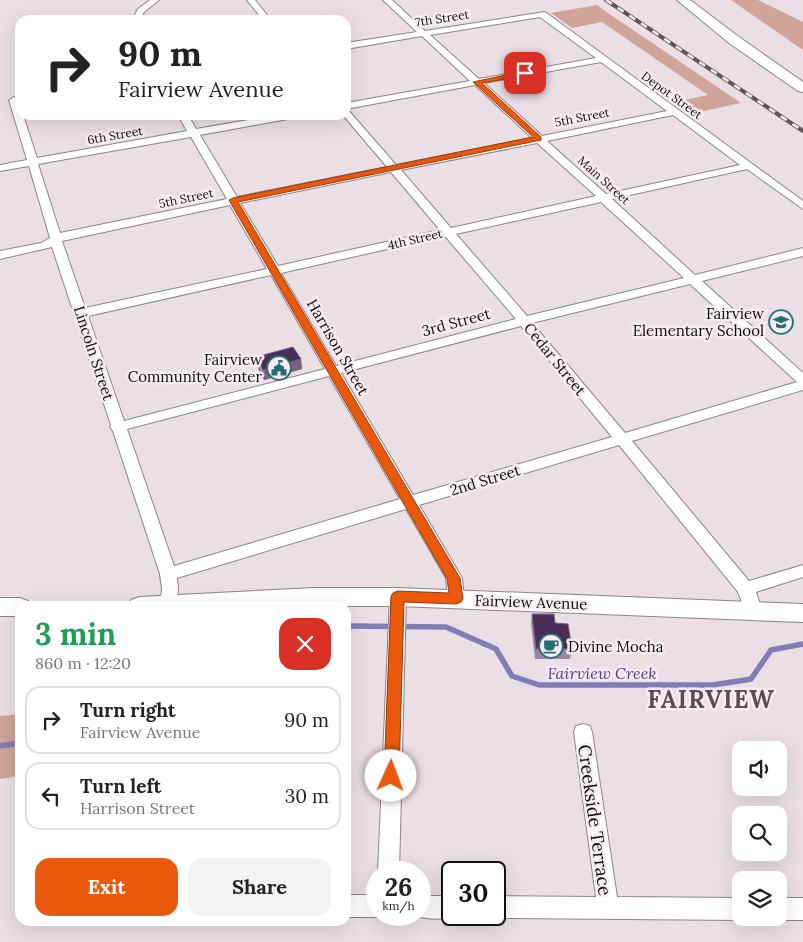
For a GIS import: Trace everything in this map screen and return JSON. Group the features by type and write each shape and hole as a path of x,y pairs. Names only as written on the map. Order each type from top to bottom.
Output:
{"highway":[{"path":"673,0 691,14 734,40"},
{"path":"683,0 734,40 803,88"}],"main road":[{"name":"Fairview Avenue","path":"273,601 322,597 398,604 456,599 803,613"},
{"path":"0,607 15,607"}],"street":[{"path":"139,15 155,0"},
{"path":"251,0 263,15"},
{"name":"Main Street","path":"387,0 803,380"},
{"name":"Depot Street","path":"534,4 544,11 542,14 602,60 803,206"},
{"name":"7th Street","path":"351,45 542,14"},
{"path":"351,105 602,60"},
{"name":"5th Street","path":"0,255 46,246 62,236 538,138 674,112"},
{"name":"Cedar Street","path":"351,118 746,589 753,611"},
{"name":"Lincoln Street","path":"20,120 56,240 82,313 117,427 168,574 170,589 169,601"},
{"name":"Harrison Street","path":"186,120 454,578 456,599"},
{"name":"6th Street","path":"0,168 265,120"},
{"name":"4th Street","path":"82,313 748,166"},
{"name":"3rd Street","path":"117,427 803,252"},
{"name":"2nd Street","path":"168,574 803,385"},
{"path":"746,589 803,571"},
{"path":"388,861 398,604"},
{"name":"Creekside Terrace","path":"582,732 608,908"},
{"path":"351,906 366,906"},
{"name":"Creekside Terrace","path":"506,907 732,909"},
{"path":"787,909 803,909"}],"shaded area":[{"path":"731,0 758,0 803,22 803,50"},
{"path":"597,5 741,103 691,114 675,102 708,95 602,22 572,28 551,13"},
{"path":"15,714 15,777 0,779 0,716"}],"building":[{"path":"293,347 301,359 263,370 256,357"},
{"name":"Divine Mocha","path":"532,614 554,614 555,623 568,624 572,649 536,649"}],"waterway":[{"name":"Fairview Creek","path":"351,626 446,627 496,649 512,676 539,685 713,685 751,679 771,650 803,644"},
{"name":"Fairview Creek","path":"0,746 15,744"}],"railway":[{"path":"606,0 803,131"}],"place":[{"name":"Fairview Elementary School","path":"781,322"},
{"name":"Fairview Community Center","path":"279,368"},
{"name":"Divine Mocha","path":"551,646"}],"district":[{"name":"FAIRVIEW","path":"711,699"}],"route":[{"path":"391,776 398,596 456,599 454,578 233,200 517,144 538,138 477,82 525,73"}]}
